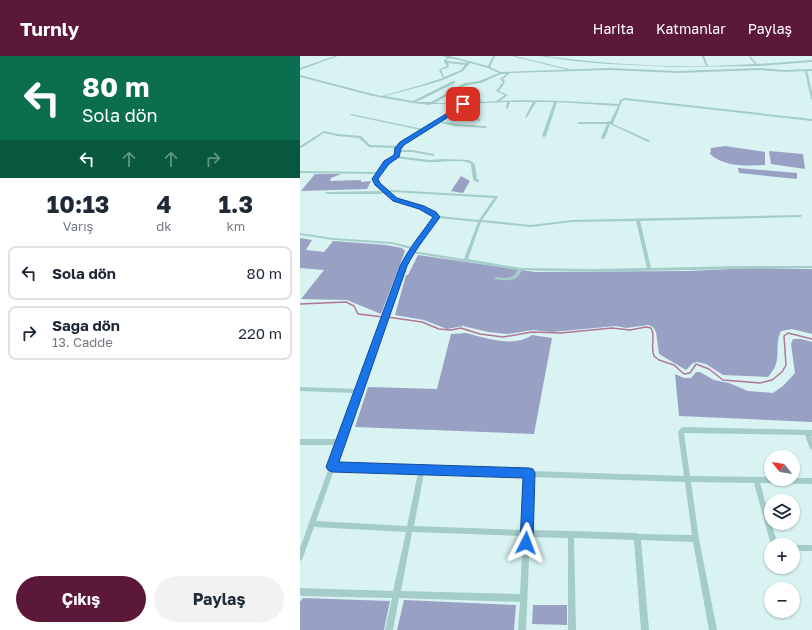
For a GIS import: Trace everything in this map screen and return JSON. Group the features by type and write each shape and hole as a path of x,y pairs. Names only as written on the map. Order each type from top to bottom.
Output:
{"street":[{"path":"300,69 337,56"},
{"path":"444,56 489,67 501,73"},
{"path":"489,67 494,56"},
{"path":"512,56 575,70"},
{"path":"540,56 609,64 641,65 708,65 812,59"},
{"path":"556,56 641,65"},
{"path":"703,56 708,65"},
{"path":"706,56 708,65"},
{"path":"445,62 450,57"},
{"path":"750,57 756,63"},
{"path":"445,62 466,64 470,62"},
{"path":"442,78 440,70 448,66 445,62"},
{"path":"381,96 442,78 463,70 466,64"},
{"path":"641,65 642,71"},
{"path":"442,78 466,84 480,82 501,73 575,70 608,69 678,72 760,69 785,71 812,70"},
{"path":"806,70 812,99"},
{"path":"497,102 507,95 497,91 504,82 501,79 509,73"},
{"path":"300,76 381,96 430,104 556,101 620,105"},
{"path":"807,77 812,77"},
{"path":"413,102 454,82"},
{"path":"430,104 466,84"},
{"path":"452,91 480,101 480,103"},
{"path":"648,141 611,124 622,100 624,99 812,120"},
{"path":"507,108 509,101"},
{"path":"526,117 535,101"},
{"path":"544,136 556,101"},
{"path":"453,104 460,107"},
{"path":"300,147 324,132 360,137 369,146 399,147 463,104"},
{"path":"450,114 479,120"},
{"path":"351,115 423,130"},
{"path":"579,124 607,123 613,120"},
{"path":"439,121 449,122"},
{"path":"439,121 460,127 485,127"},
{"path":"603,138 607,123"},
{"path":"399,147 394,157 387,162 375,181 395,199 422,208 433,213 436,217 531,226 572,221 800,216"},
{"path":"398,151 412,151 433,155"},
{"path":"394,157 430,161 470,161 473,164 475,180 478,181"},
{"path":"300,172 379,173"},
{"path":"327,193 387,193 392,191 412,191 496,197 480,221 466,259"},
{"path":"300,558 358,391 404,266 412,250 420,242 436,217"},
{"path":"638,220 649,269"},
{"path":"300,234 333,239 392,242 412,250 521,269 590,270 747,266 812,267"},
{"path":"496,278 514,279 521,269"},
{"path":"300,389 358,391"},
{"path":"713,630 696,539 681,432 683,430 810,433 812,447"},
{"path":"300,442 340,442"},
{"path":"332,467 688,479 812,481"},
{"path":"389,630 422,469"},
{"path":"522,630 529,473"},
{"path":"756,480 773,538"},
{"path":"312,524 696,539"},
{"path":"571,534 572,630"},
{"path":"637,536 645,630"},
{"path":"800,548 812,548"},
{"path":"300,592 523,598"}],"shaded area":[{"path":"725,146 765,152 765,165 736,165 722,161 710,154 711,148"},
{"path":"769,151 803,154 805,169 771,164"},
{"path":"738,168 797,173 797,179 739,173"},
{"path":"315,174 341,174 331,178 330,181 371,181 367,189 301,191"},
{"path":"461,176 470,181 463,193 451,191"},
{"path":"300,238 312,240 306,250 324,252 333,241 386,245 402,248 405,251 381,314 347,300 301,299 324,270 300,268"},
{"path":"418,255 535,272 688,271 753,268 812,269 812,334 792,329 781,331 778,343 776,365 768,377 723,375 706,364 697,362 693,363 686,370 659,354 656,332 653,327 648,325 626,328 616,326 552,332 533,330 508,334 488,332 463,326 447,329 424,320 395,315 406,275 408,275"},
{"path":"466,333 500,341 517,341 532,335 552,338 534,434 355,427 368,387 437,389 451,334"},
{"path":"793,339 801,339 812,342 812,422 679,416 675,374 684,378 691,378 696,372 700,372 714,380 729,383 748,391 773,393 783,386 795,373 791,344"},
{"path":"303,598 390,601 384,630 300,630 300,602"},
{"path":"404,600 516,605 514,630 397,630"},
{"path":"533,605 567,605 567,625 532,624"}],"waterway":[{"path":"300,304 346,302 354,306 358,314 383,317"},
{"path":"387,317 422,322 439,329 451,330 461,328 480,334 503,337 532,332 561,333 612,328 630,330 646,327 651,328 652,331 654,356 659,360 674,365 684,374 690,373 696,364 709,369 723,380 760,383 772,380 782,372 786,365 784,336 788,333 812,339"}],"route":[{"path":"463,104 433,125 402,143 398,148 398,154 387,162 375,179 377,184 398,201 422,208 437,215 436,219 420,242 413,248 396,285 332,467 529,473 526,543"}]}
